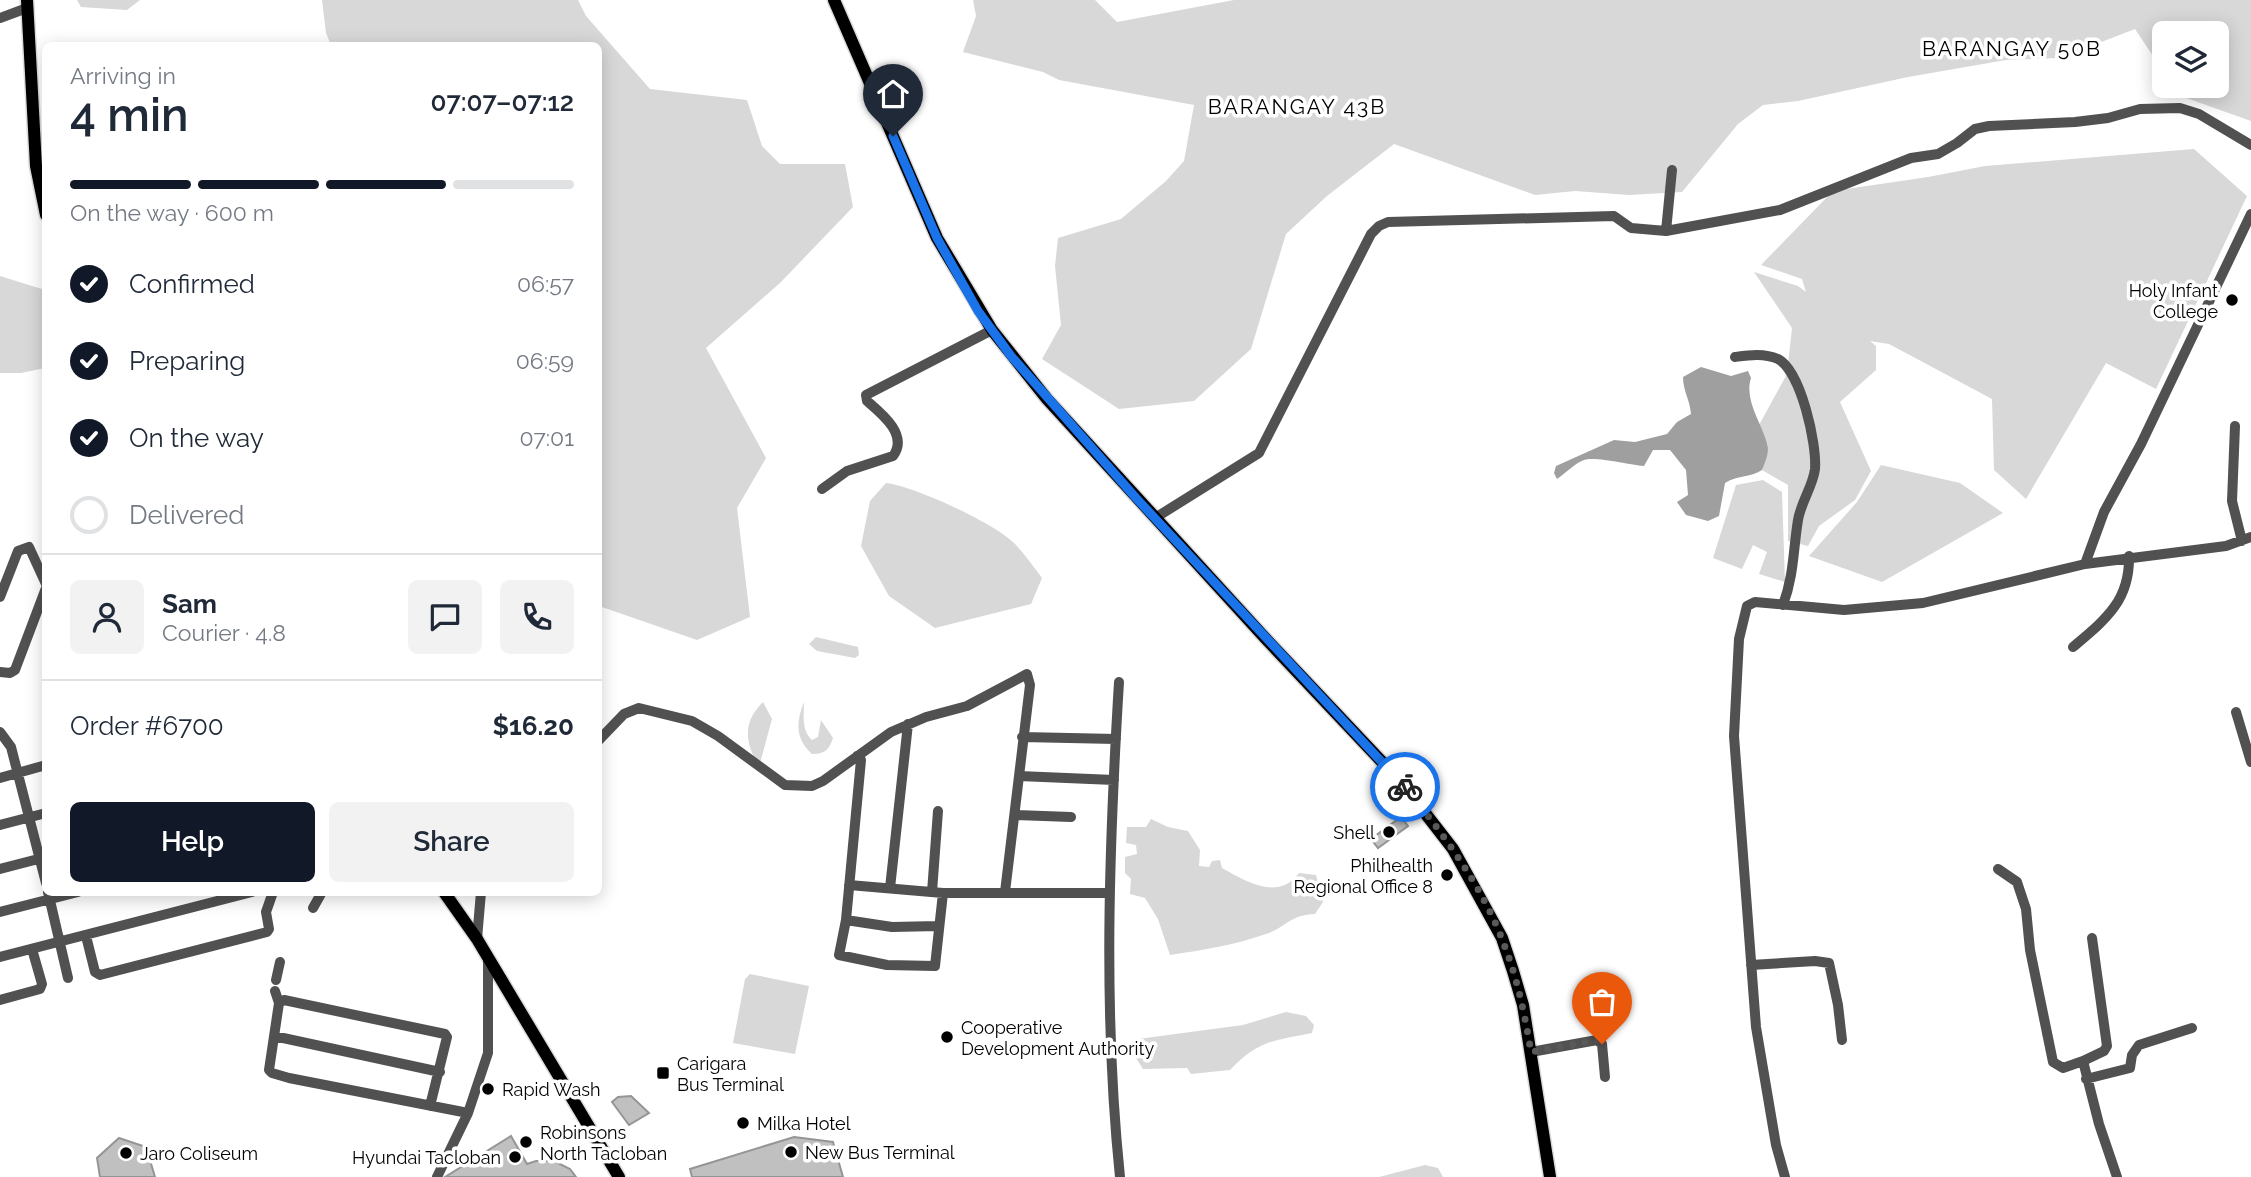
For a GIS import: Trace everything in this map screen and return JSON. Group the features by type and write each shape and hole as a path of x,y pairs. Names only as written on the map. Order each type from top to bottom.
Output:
{"main road":[{"path":"834,0 937,238 992,330 1032,381 1401,782 1443,834 1504,944 1523,1005 1550,1177"},
{"path":"27,4 36,166 42,195"},
{"path":"447,896 477,939 619,1177"}],"street":[{"path":"0,18 27,4"},
{"path":"1155,517 1259,453 1355,263 1378,226 1388,222 1605,216 1624,220 1631,228 1666,231 1780,210 1911,158 1938,154 1957,144 1975,129 2097,120 2140,109 2180,108 2199,114 2251,145"},
{"path":"1666,231 1672,170"},
{"path":"2085,564 2099,522 2141,444 2251,214"},
{"path":"822,489 847,471 892,456 896,451 898,445 894,429 867,401 866,396 992,330"},
{"path":"1735,357 1759,354 1779,360 1796,376 1816,449 1814,472 1799,515 1792,582 1783,605"},
{"path":"1785,1177 1776,1145 1759,1040 1734,736 1738,652 1747,606 1755,602 1844,610 1923,603 2085,564 2129,556 2200,550 2246,539 2232,502 2235,426"},
{"path":"0,597 18,551 23,547 29,547 42,577"},
{"path":"2073,647 2103,621 2124,594 2130,576 2129,556"},
{"path":"0,672 10,673 15,670 42,597"},
{"path":"602,737 624,714 639,708 692,722 719,736 776,779 791,786 812,786 891,732 967,706 1027,674 1030,685 1005,892"},
{"path":"1119,682 1110,892 1110,1035 1120,1177"},
{"path":"2236,712 2251,762"},
{"path":"890,888 908,724"},
{"path":"0,732 11,747 28,818 42,858 0,869"},
{"path":"1022,737 1116,739"},
{"path":"857,756 861,760 846,920 839,955 887,965 935,966 938,926 938,811"},
{"path":"0,778 42,766"},
{"path":"1019,776 1114,780"},
{"path":"0,825 42,814"},
{"path":"1016,814 1071,817"},
{"path":"1998,869 2017,882 2026,909 2029,950 2053,1062 2063,1068 2082,1062 2104,1051 2107,1046 2092,938"},
{"path":"849,885 937,892 1110,892"},
{"path":"0,912 49,896 68,978"},
{"path":"0,957 238,896"},
{"path":"86,936 95,972 100,975 267,932 270,929 265,912 271,896"},
{"path":"313,908 320,896"},
{"path":"477,939 481,896"},
{"path":"846,920 892,927 938,926"},
{"path":"0,1000 41,987 32,949"},
{"path":"437,1177 468,1113 488,1053 488,958"},
{"path":"1751,965 1815,961 1829,963 1842,1040"},
{"path":"280,962 275,986 279,1003 269,1070 272,1073 468,1113"},
{"path":"279,1003 284,1000 445,1034 447,1037 440,1072 430,1106"},
{"path":"2086,1079 2130,1068 2135,1049 2139,1045 2192,1028"},
{"path":"274,1036 440,1072"},
{"path":"1531,1052 1597,1040 1602,1044 1605,1077"},
{"path":"2082,1062 2117,1177"}],"shaded area":[{"path":"77,0 140,0 127,10 81,7"},
{"path":"322,0 578,0 586,16 650,89 747,100 762,146 780,164 845,164 853,207 780,283 706,348 766,458 737,508 750,617 697,640 602,607 602,42 330,42"},
{"path":"973,0 1095,0 1117,22 1234,0 2251,0 2251,121 2186,98 2229,98 2229,21 2152,21 2152,54 2135,29 2060,58 2006,60 1908,77 1798,101 1763,105 1738,124 1682,192 1629,195 1575,191 1535,195 1394,144 1327,196 1286,234 1251,349 1194,401 1119,409 1042,359 1061,325 1055,266 1058,238 1121,219 1166,181 1184,161 1194,105 1059,80 1043,72 963,52 976,16"},
{"path":"2194,149 2247,196 2156,389 2106,363 2026,499 1994,470 1992,399 1889,344 1870,341 1876,346 1876,370 1840,402 1871,471 1855,500 1819,526 1808,546 1788,541 1788,485 1762,470 1768,445 1759,425 1787,374 1792,328 1754,272 1798,286 1806,292 1802,279 1761,265 1833,191 1985,166"},
{"path":"0,276 42,289 42,369 21,373 0,373"},
{"path":"1701,367 1731,376 1748,371 1751,378 1751,403 1768,446 1762,470 1725,483 1719,516 1708,521 1686,515 1677,502 1688,495 1686,470 1670,450 1653,450 1644,466 1584,460 1557,479 1554,473 1556,466 1614,440 1635,442 1667,434 1677,422 1691,414 1683,377"},
{"path":"1881,465 1960,483 2003,513 1882,582 1809,556 1857,502"},
{"path":"1763,480 1782,492 1785,582 1759,574 1767,552 1753,545 1742,569 1713,558 1736,485"},
{"path":"886,483 915,491 953,507 990,526 1014,543 1042,578 1031,604 935,628 889,596 861,546 870,501"},
{"path":"816,637 858,647 859,655 855,658 817,651 809,644"},
{"path":"763,702 772,719 759,767 748,733 752,718"},
{"path":"804,702 804,722 808,736 812,740 818,737 821,720 833,738 823,752 812,754 802,742 799,716"},
{"path":"1151,819 1168,827 1188,831 1200,850 1199,866 1209,867 1212,861 1220,860 1222,868 1252,883 1272,887 1282,886 1299,873 1316,875 1323,902 1315,914 1294,919 1266,934 1231,944 1170,955 1158,919 1145,898 1130,894 1131,879 1125,873 1125,857 1137,854 1136,845 1126,843 1127,827 1146,827"},
{"path":"750,974 809,986 795,1054 733,1043 745,979"},
{"path":"1286,1012 1306,1016 1314,1025 1312,1033 1258,1047 1230,1070 1191,1074 1187,1068 1143,1069 1134,1055 1132,1044 1138,1039 1243,1025"},
{"path":"1425,1165 1438,1168 1443,1177 1379,1177"}],"building":[{"name":"Shell","path":"1401,817 1408,826 1378,848 1371,839"},
{"path":"631,1096 649,1113 629,1125 612,1102 618,1097"},
{"path":"511,1136 527,1164 554,1161 570,1169 576,1177 445,1177"},
{"name":"New Bus Terminal","path":"794,1137 833,1142 843,1177 692,1177 690,1169"},
{"name":"Jaro Coliseum","path":"119,1138 146,1147 155,1177 100,1177 97,1158"}],"way so far":[{"path":"1405,787 1453,849 1504,944 1523,1005 1531,1052 1597,1040 1602,1044"}],"place":[{"name":"Holy Infant College","path":"2232,300"},
{"name":"Shell","path":"1389,832"},
{"name":"Philhealth Regional Office 8","path":"1447,875"},
{"name":"Cooperative Development Authority","path":"947,1037"},
{"name":"Carigara Bus Terminal","path":"663,1073"},
{"name":"Rapid Wash","path":"488,1089"},
{"name":"Milka Hotel","path":"743,1123"},
{"name":"Robinsons North Tacloban","path":"526,1142"},
{"name":"New Bus Terminal","path":"791,1152"},
{"name":"Jaro Coliseum","path":"126,1153"},
{"name":"Hyundai Tacloban","path":"515,1157"}],"district":[{"name":"BARANGAY 50B","path":"2012,48"},
{"name":"BARANGAY 43B","path":"1297,106"}],"route":[{"path":"893,136 937,238 978,311 1011,356 1136,498 1405,787"}]}
